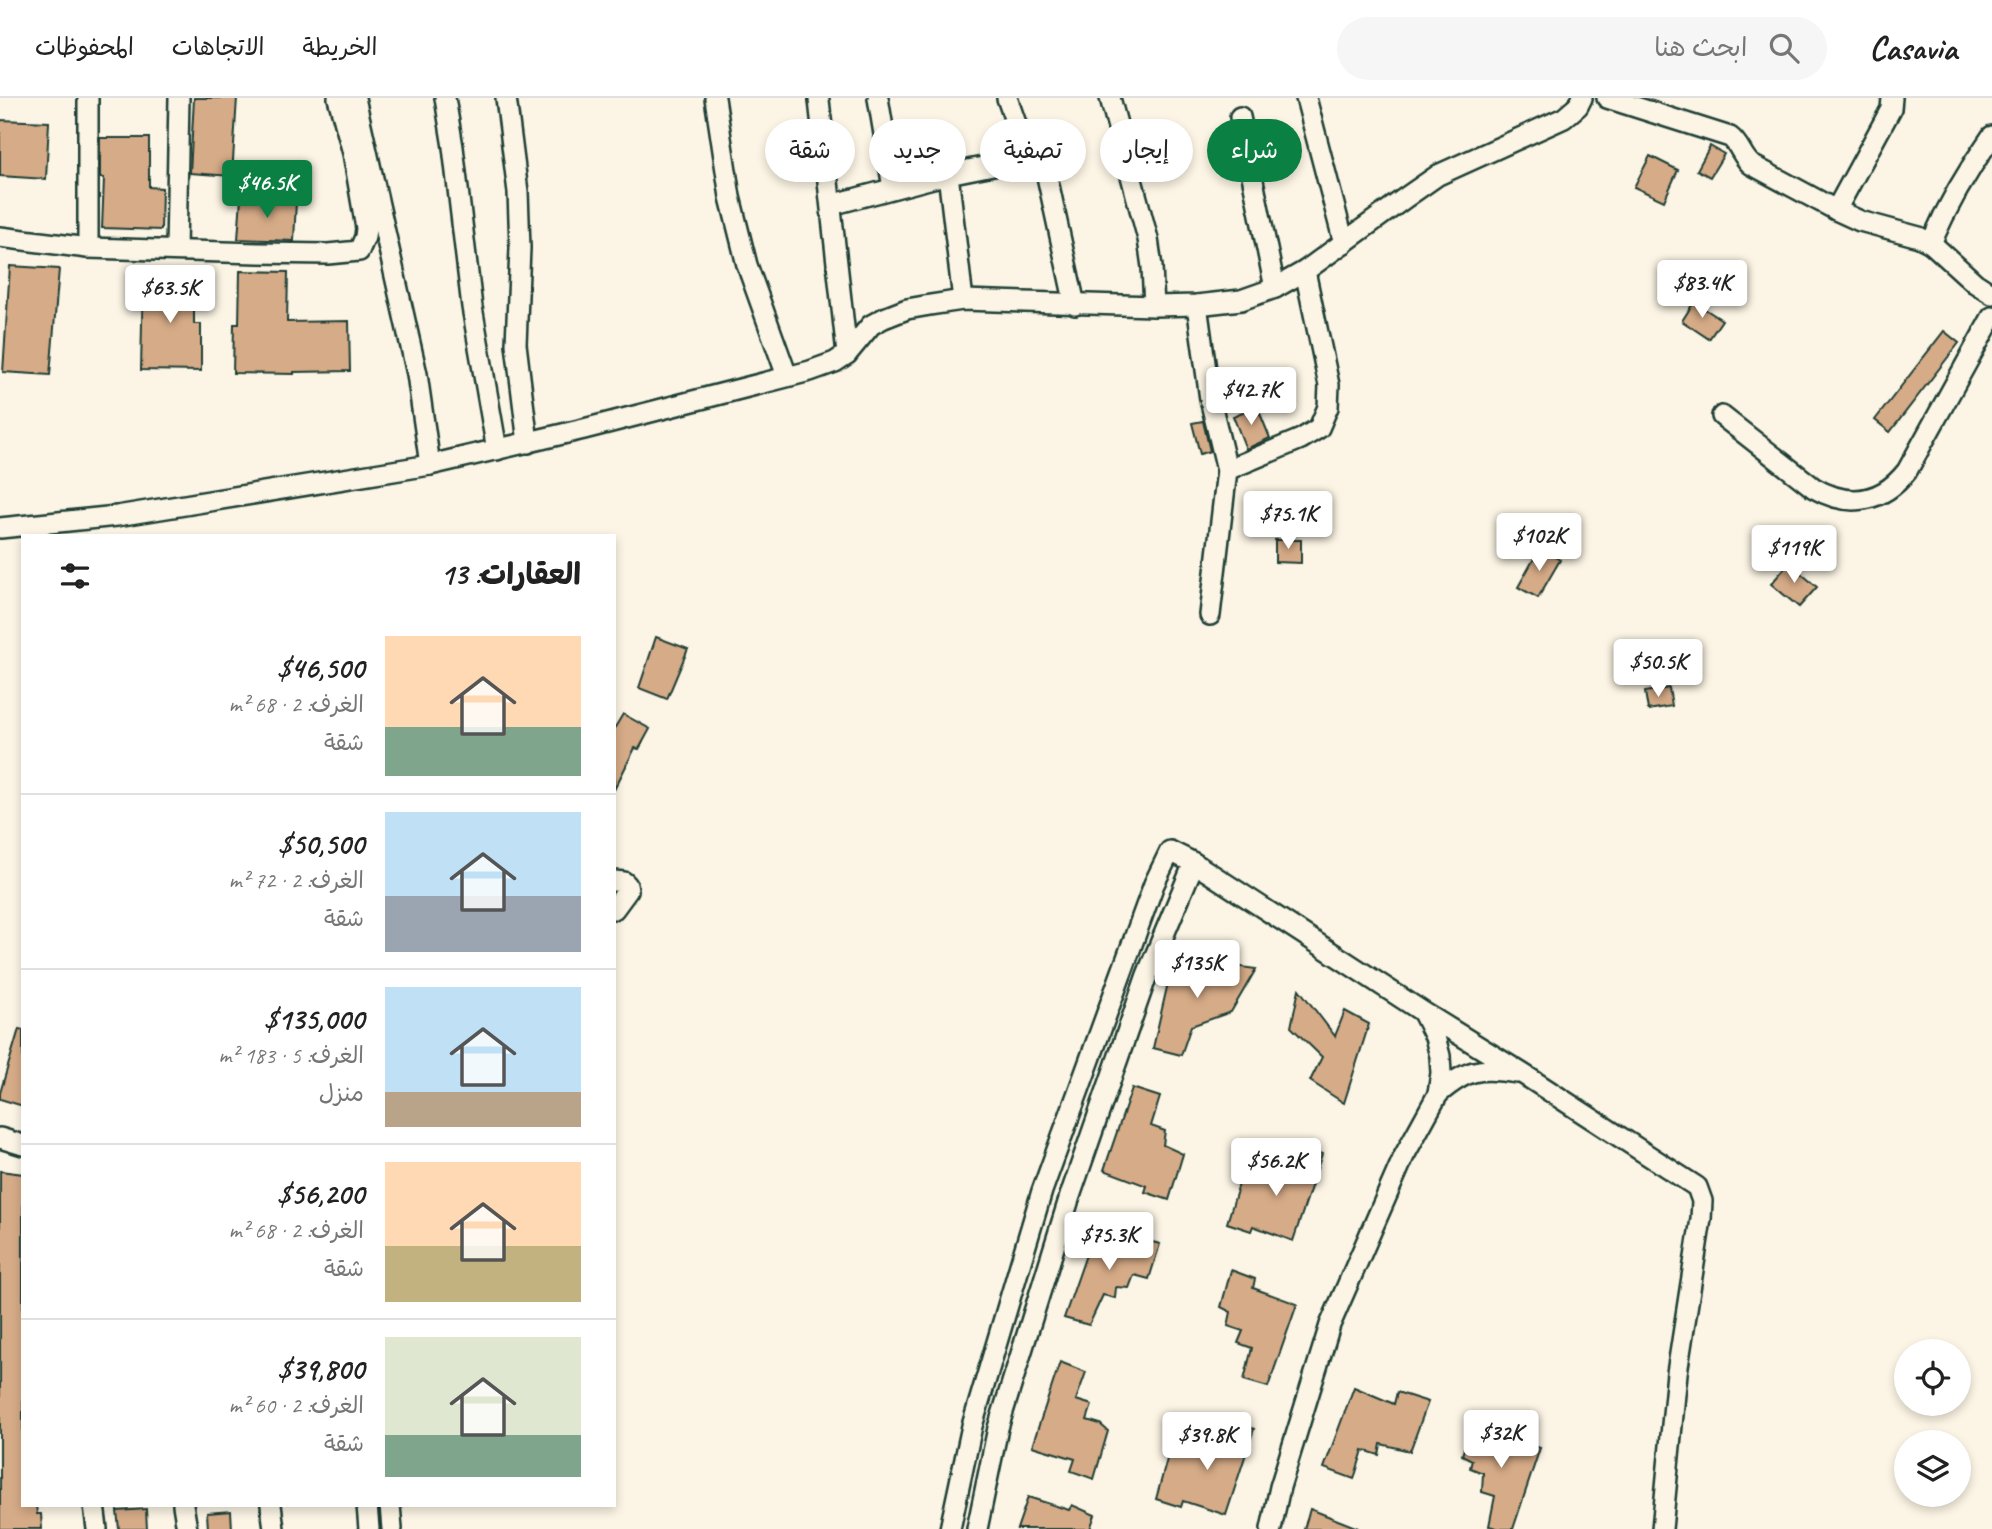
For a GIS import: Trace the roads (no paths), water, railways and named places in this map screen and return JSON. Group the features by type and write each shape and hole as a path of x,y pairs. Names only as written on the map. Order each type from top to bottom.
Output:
{"street":[{"path":"88,98 89,248"},
{"path":"176,250 179,98"},
{"path":"0,237 89,248 293,253 359,251 366,228 353,153 338,98"},
{"path":"355,98 417,374 430,465"},
{"path":"445,98 472,307 497,450"},
{"path":"506,98 518,192 520,248 516,344 528,443"},
{"path":"715,98 730,197 747,265 787,376"},
{"path":"878,98 893,188"},
{"path":"1007,98 1014,119"},
{"path":"1110,98 1148,239 1154,306"},
{"path":"1306,98 1344,243"},
{"path":"0,528 117,516 430,465 528,443 835,362 847,355 871,325 907,309 963,300 1154,306 1241,300 1275,288 1305,271 1438,176 1564,118 1578,106 1582,98"},
{"path":"1607,98 1730,137 1752,165 1836,210 1878,227 1931,243 1992,294"},
{"path":"1836,210 1891,109 1892,98"},
{"path":"819,100 847,355"},
{"path":"1240,117 1275,288"},
{"path":"1931,243 1959,185 1992,136"},
{"path":"831,205 917,182"},
{"path":"949,182 963,300"},
{"path":"1048,182 1075,305"},
{"path":"1227,470 1301,439 1319,428 1328,407 1329,385 1305,271"},
{"path":"1197,305 1210,399 1227,470 1210,615"},
{"path":"1723,416 1825,494 1848,500 1872,497 1891,487 1907,471 1992,317"},
{"path":"950,1529 972,1426 1042,1191 1154,884 1170,851 1194,863 1696,1187 1702,1201 1701,1219 1676,1373 1662,1529"},
{"path":"977,1529 998,1428 1070,1196 1147,975 1194,863"},
{"path":"616,881 624,882 628,890 616,906"},
{"path":"1271,1529 1280,1487 1330,1325 1404,1156 1437,1094 1441,1073 1440,1056 1423,1012"},
{"path":"1437,1094 1455,1079 1472,1071 1494,1070 1523,1074"},
{"path":"0,1138 21,1144"},
{"path":"94,1507 97,1529"},
{"path":"183,1507 187,1529"},
{"path":"271,1507 274,1529"},
{"path":"368,1507 369,1529"},
{"path":"390,1507 392,1529"}]}
